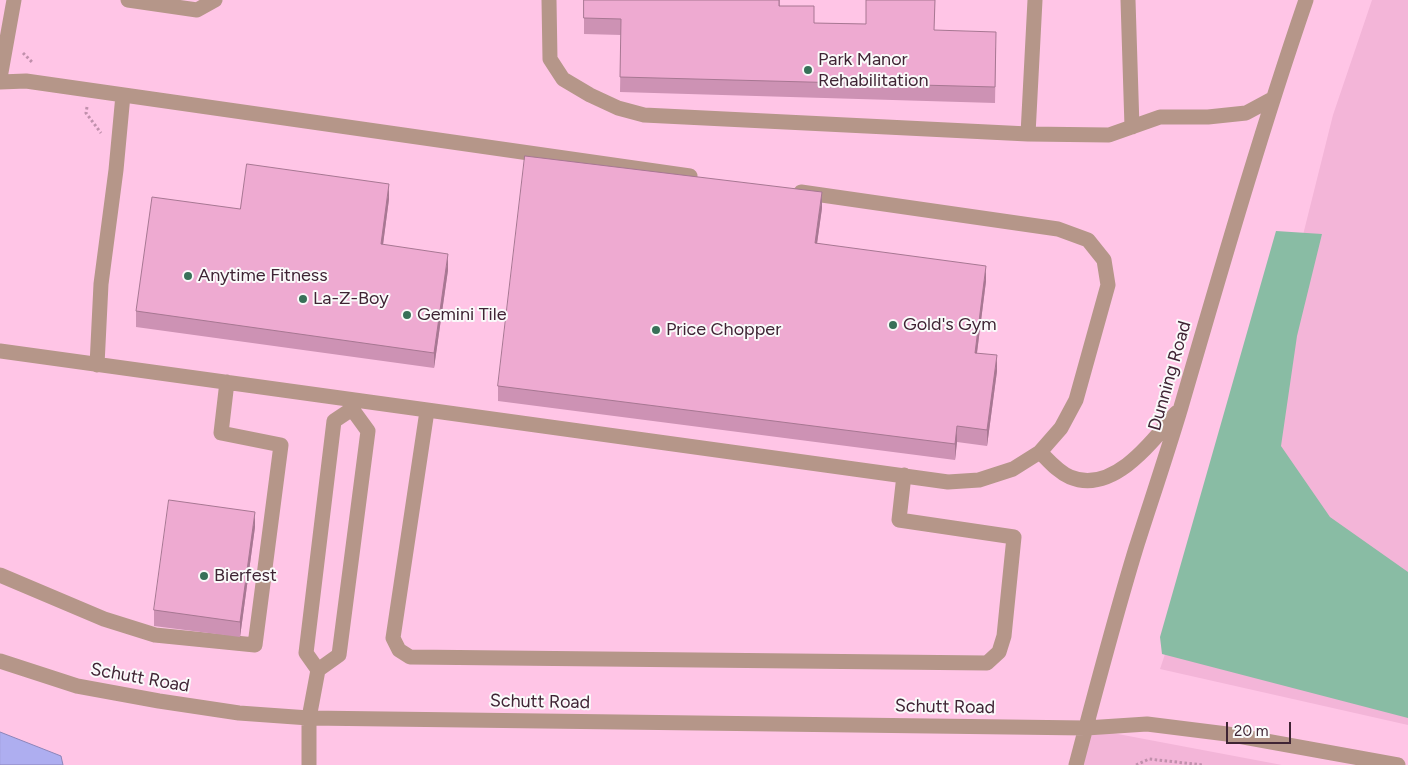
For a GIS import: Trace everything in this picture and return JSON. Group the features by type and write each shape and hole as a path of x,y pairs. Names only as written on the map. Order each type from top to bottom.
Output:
{"street":[{"path":"0,78 14,0"},
{"path":"128,0 197,10 215,0"},
{"path":"549,0 550,59 563,79 590,96 618,108 644,115 1028,134 1110,136 1160,117 1208,117 1246,113 1272,100"},
{"path":"1028,134 1035,0"},
{"path":"1128,0 1132,127"},
{"name":"Dunning Road","path":"1076,765 1112,630 1272,100 1306,0"},
{"path":"0,82 26,81 704,178"},
{"path":"97,364 101,284 116,170 123,95"},
{"path":"0,351 228,382 353,404 427,411 948,482 979,480 1014,469 1040,452 1061,428 1076,400 1108,285 1104,260 1088,240 1058,229 782,190"},
{"path":"0,575 104,619 155,635 255,645 281,445 221,433 228,382"},
{"path":"309,765 309,718 318,670 339,656 368,431 353,404"},
{"path":"318,670 306,653 334,421 353,404"},
{"path":"1040,452 1054,466 1070,477 1091,481 1114,473 1132,461 1151,444 1181,406"},
{"path":"427,411 393,638 399,650 410,657 987,663 998,652 1004,636 1014,537 899,520 904,475"},
{"name":"Schutt Road","path":"0,661 77,686 159,701 239,712 309,718 1086,728 1147,724 1226,734 1398,765"}],"path":[{"path":"87,104 86,113 103,135"},
{"path":"1136,765 1149,759 1203,765"}],"shaded area":[{"path":"1372,0 1408,0 1408,725 1160,669 1296,263 1333,115"},
{"path":"1086,728 1282,765 1074,765"}],"green space":[{"path":"1276,231 1322,234 1297,336 1281,446 1330,517 1408,572 1408,718 1162,654 1160,637"}],"water":[{"path":"0,732 61,756 63,765 0,765"}],"building":[{"name":"Park Manor Rehabilitation","path":"584,0 779,0 779,6 814,6 814,23 866,24 866,0 935,0 934,30 996,32 995,87 620,77 621,19 584,18"},
{"name":"Price Chopper","path":"525,156 822,192 815,243 986,266 975,353 997,355 987,430 957,426 955,444 498,386"},
{"path":"247,164 389,184 381,244 448,254 434,353 136,311 152,197 240,209"},
{"name":"Bierfest","path":"169,500 255,512 240,622 154,610"}],"place":[{"name":"Park Manor Rehabilitation","path":"808,70"},
{"name":"Anytime Fitness","path":"188,276"},
{"name":"La-Z-Boy","path":"303,299"},
{"name":"Gemini Tile","path":"407,315"},
{"name":"Gold's Gym","path":"893,325"},
{"name":"Price Chopper","path":"656,330"},
{"name":"Bierfest","path":"204,576"}]}
